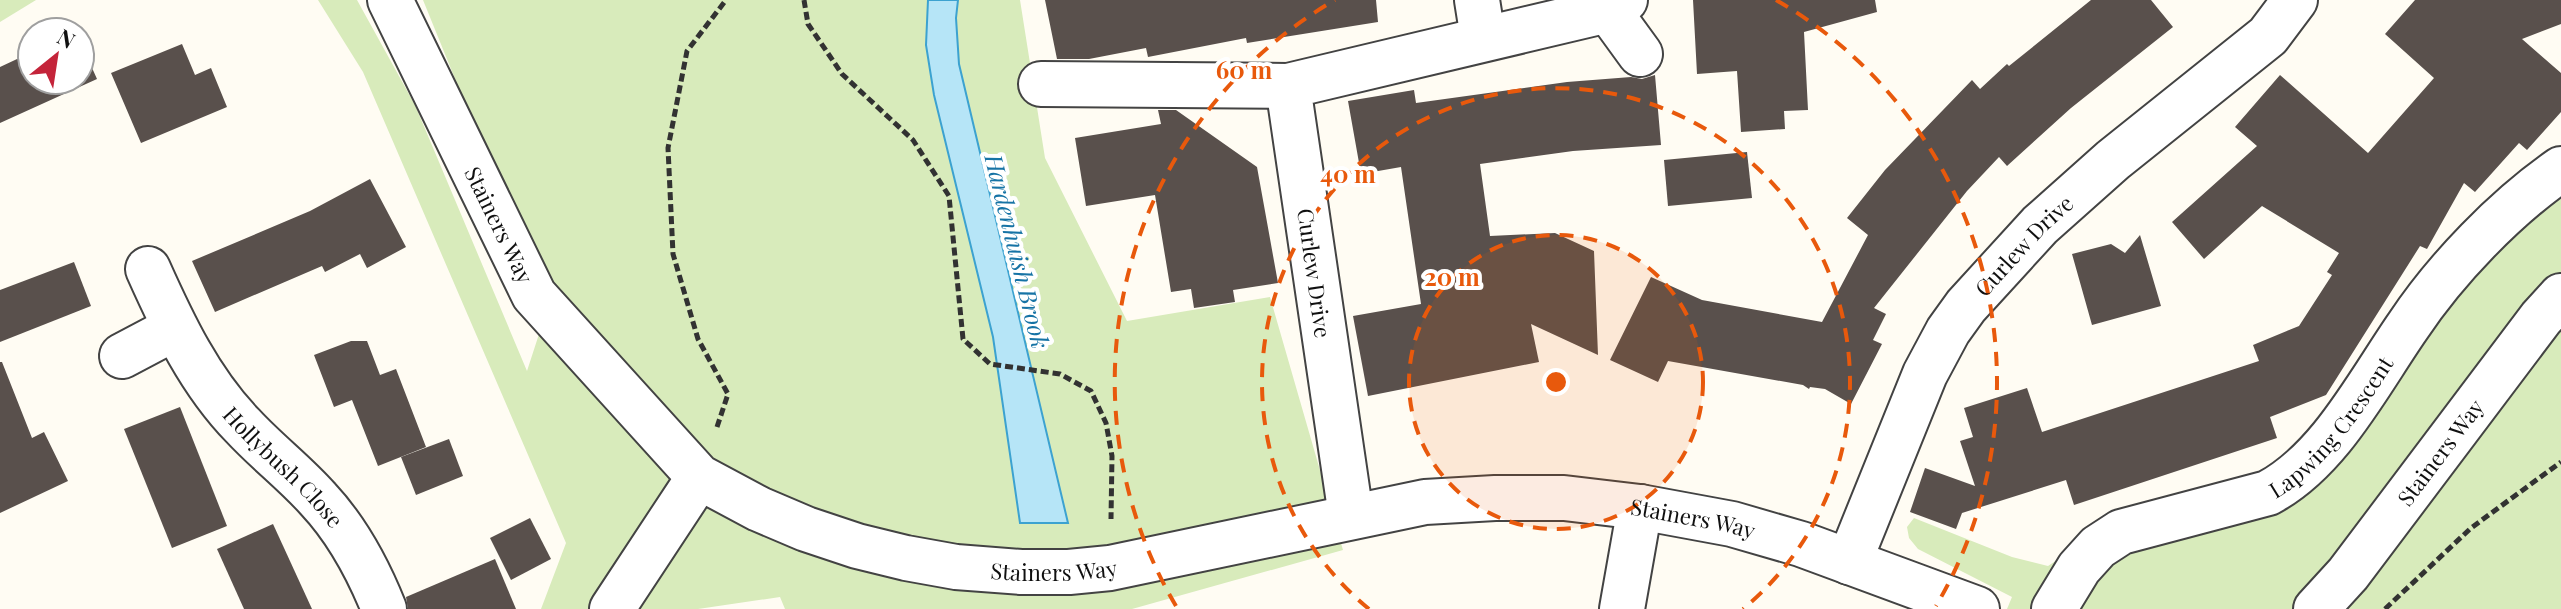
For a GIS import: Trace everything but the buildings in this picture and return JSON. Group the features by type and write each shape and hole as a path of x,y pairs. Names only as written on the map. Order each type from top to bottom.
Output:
{"street":[{"name":"Stainers Way","path":"390,0 534,295 699,477 759,509 806,529 857,546 956,567 1069,572 1110,568 1425,502 1564,498 1640,507 1732,524 1849,562 1977,609"},
{"name":"Curlew Drive","path":"1849,562 1925,374 1948,331 1966,306 2040,225 2113,160 2268,36 2295,0"},
{"path":"1041,84 1288,86 1480,19 1617,5 1640,54"},
{"name":"Curlew Drive","path":"1288,86 1351,516"},
{"name":"Lapwing Crescent","path":"2054,609 2079,568 2098,547 2121,532 2268,493 2282,486 2341,425 2430,295 2509,212 2561,169"},
{"name":"Hollybush Close","path":"148,269 175,328 211,387 234,416 320,501 349,539 374,583 384,609"},
{"name":"Stainers Way","path":"2316,609 2348,574 2541,318 2561,296"},
{"path":"122,356 175,328"},
{"path":"612,609 699,477"},
{"path":"1622,609 1640,507"}],"path":[{"path":"699,477 728,394 698,339 673,254 668,148 687,51 726,0"},
{"path":"804,0 808,24 842,74 913,140 949,196 963,339 990,364 1060,374 1091,391 1106,423 1112,456 1110,568"},
{"path":"2385,609 2471,528 2561,462"}],"green space":[{"path":"0,0 36,0 0,22"},
{"path":"318,0 357,0 415,105 527,371 552,294 462,96 423,0 1020,0 1045,158 1127,321 1270,297 1343,550 1132,609 785,609 780,597 698,609 541,609 566,543 363,72"},
{"path":"2561,159 2561,609 2007,609 2012,597 1918,549 1909,538 1907,527 1914,518 2012,557 2048,566 2078,546 2291,469"}],"water":[{"path":"928,0 958,0 959,64 1068,523 1020,523 993,337 934,95 926,45"}],"water label":[{"name":"Hardenhuish Brook","path":"1018,251"}]}
